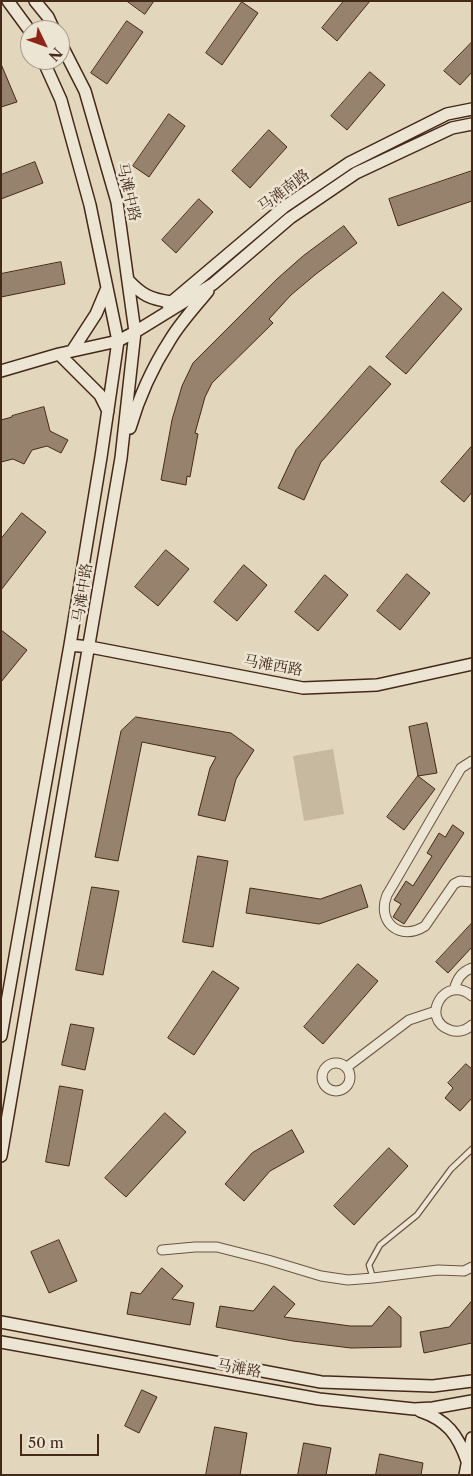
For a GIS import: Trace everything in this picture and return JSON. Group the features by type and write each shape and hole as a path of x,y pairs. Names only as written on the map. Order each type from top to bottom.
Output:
{"main road":[{"path":"8,1 21,20"},
{"path":"35,1 49,20"},
{"name":"马滩中路","path":"1,1156 121,458 135,332 117,202 85,91 70,62"},
{"name":"马滩中路","path":"1,1036 70,645 118,341 90,204 61,100 48,70"},
{"name":"马滩南路","path":"135,332 284,207 349,163 447,114 472,109"},
{"name":"马滩南路","path":"1,372 59,354 118,341 213,284 290,218 356,173 452,128 472,124"},
{"path":"128,279 139,291 153,300 171,302"},
{"path":"121,458 136,406 150,374 170,339 213,284"},
{"path":"72,351 96,314 107,288"},
{"path":"59,354 100,395 108,410"},
{"name":"马滩西路","path":"70,645 90,647 303,688 377,685 472,664"},
{"name":"马滩路","path":"1,1322 321,1382 433,1386 472,1381"},
{"name":"马滩路","path":"1,1342 319,1399 414,1408 433,1408 472,1401"},
{"path":"414,1408 432,1415 448,1427 460,1443 467,1461"},
{"path":"465,1475 472,1438"}],"street":[{"path":"472,761 461,768 387,895 384,910 386,917 396,929 411,932 418,930 425,926 454,884 460,881 472,882"},
{"path":"454,990 456,981 461,974 472,968"},
{"path":"470,1029 454,1032 448,1030 439,1022 436,1005 443,995 454,990 466,991 472,996"},
{"path":"346,1067 409,1020 436,1011"},
{"path":"162,1250 217,1247 320,1276 348,1280 438,1270 464,1271 472,1267"}],"lane":[{"path":"373,1278 369,1265 380,1244 416,1215 451,1169 472,1148"}],"shaded area":[{"path":"333,749 344,814 304,821 293,756"}],"building":[{"path":"127,1 154,1 145,14"},
{"path":"344,1 370,1 337,41 322,28"},
{"path":"242,2 258,13 222,65 206,53"},
{"path":"127,21 143,32 107,84 91,73"},
{"path":"472,42 472,72 460,85 444,71"},
{"path":"1,64 17,102 1,107"},
{"path":"370,72 385,85 347,130 331,116"},
{"path":"169,114 185,126 149,177 133,166"},
{"path":"269,130 287,147 250,188 232,171"},
{"path":"35,162 43,183 1,199 1,175"},
{"path":"472,171 472,201 398,226 389,199"},
{"path":"199,199 213,212 176,253 162,240"},
{"path":"344,226 357,243 291,295 269,319 273,323 212,383 205,397 195,433 198,434 190,477 187,476 186,485 161,480 172,420 182,386 193,363 277,279 303,256"},
{"path":"61,262 65,284 1,297 1,274"},
{"path":"443,292 462,309 406,374 386,357"},
{"path":"370,366 391,384 321,462 304,500 278,488 296,450"},
{"path":"44,407 50,431 68,440 61,453 47,446 32,450 24,464 13,459 1,462 1,420"},
{"path":"472,446 472,492 464,502 441,482"},
{"path":"22,513 46,532 1,590 1,539"},
{"path":"166,550 189,569 158,606 135,587"},
{"path":"244,565 267,585 237,621 214,602"},
{"path":"407,574 430,593 400,630 377,611"},
{"path":"325,575 348,595 318,631 295,612"},
{"path":"1,630 27,650 1,682"},
{"path":"136,717 231,733 254,750 236,779 225,821 198,815 210,768 216,757 142,742 118,861 95,857 121,731"},
{"path":"427,723 437,773 418,776 409,727"},
{"path":"418,776 435,789 404,830 387,817"},
{"path":"453,825 464,833 404,924 393,917 401,904 394,900 406,881 413,886 432,856 427,853 439,833 445,837"},
{"path":"198,856 228,861 213,947 183,942"},
{"path":"361,885 368,907 319,924 246,913 250,888 320,899"},
{"path":"92,887 119,891 103,975 76,970"},
{"path":"472,923 472,947 448,973 436,962"},
{"path":"358,964 378,981 323,1044 304,1027"},
{"path":"213,971 239,988 194,1055 168,1038"},
{"path":"71,1024 94,1028 85,1070 62,1065"},
{"path":"466,1064 472,1069 472,1098 460,1111 445,1098 453,1088 448,1083"},
{"path":"60,1086 83,1090 69,1166 46,1162"},
{"path":"165,1113 186,1132 126,1197 105,1178"},
{"path":"292,1130 304,1152 270,1171 244,1201 225,1184 252,1153"},
{"path":"389,1148 408,1166 354,1225 334,1206"},
{"path":"59,1240 77,1281 49,1293 31,1252"},
{"path":"162,1268 183,1286 172,1299 194,1303 190,1325 127,1314 131,1292 140,1294"},
{"path":"274,1286 295,1304 284,1317 350,1326 372,1326 389,1306 401,1317 401,1347 351,1348 293,1341 216,1327 220,1306 253,1311"},
{"path":"472,1301 472,1343 424,1353 420,1332 449,1327"},
{"path":"142,1390 157,1397 139,1433 125,1426"},
{"path":"215,1427 247,1433 240,1475 206,1475"},
{"path":"304,1443 331,1448 326,1475 298,1475"},
{"path":"380,1454 423,1463 421,1475 376,1475"}]}
